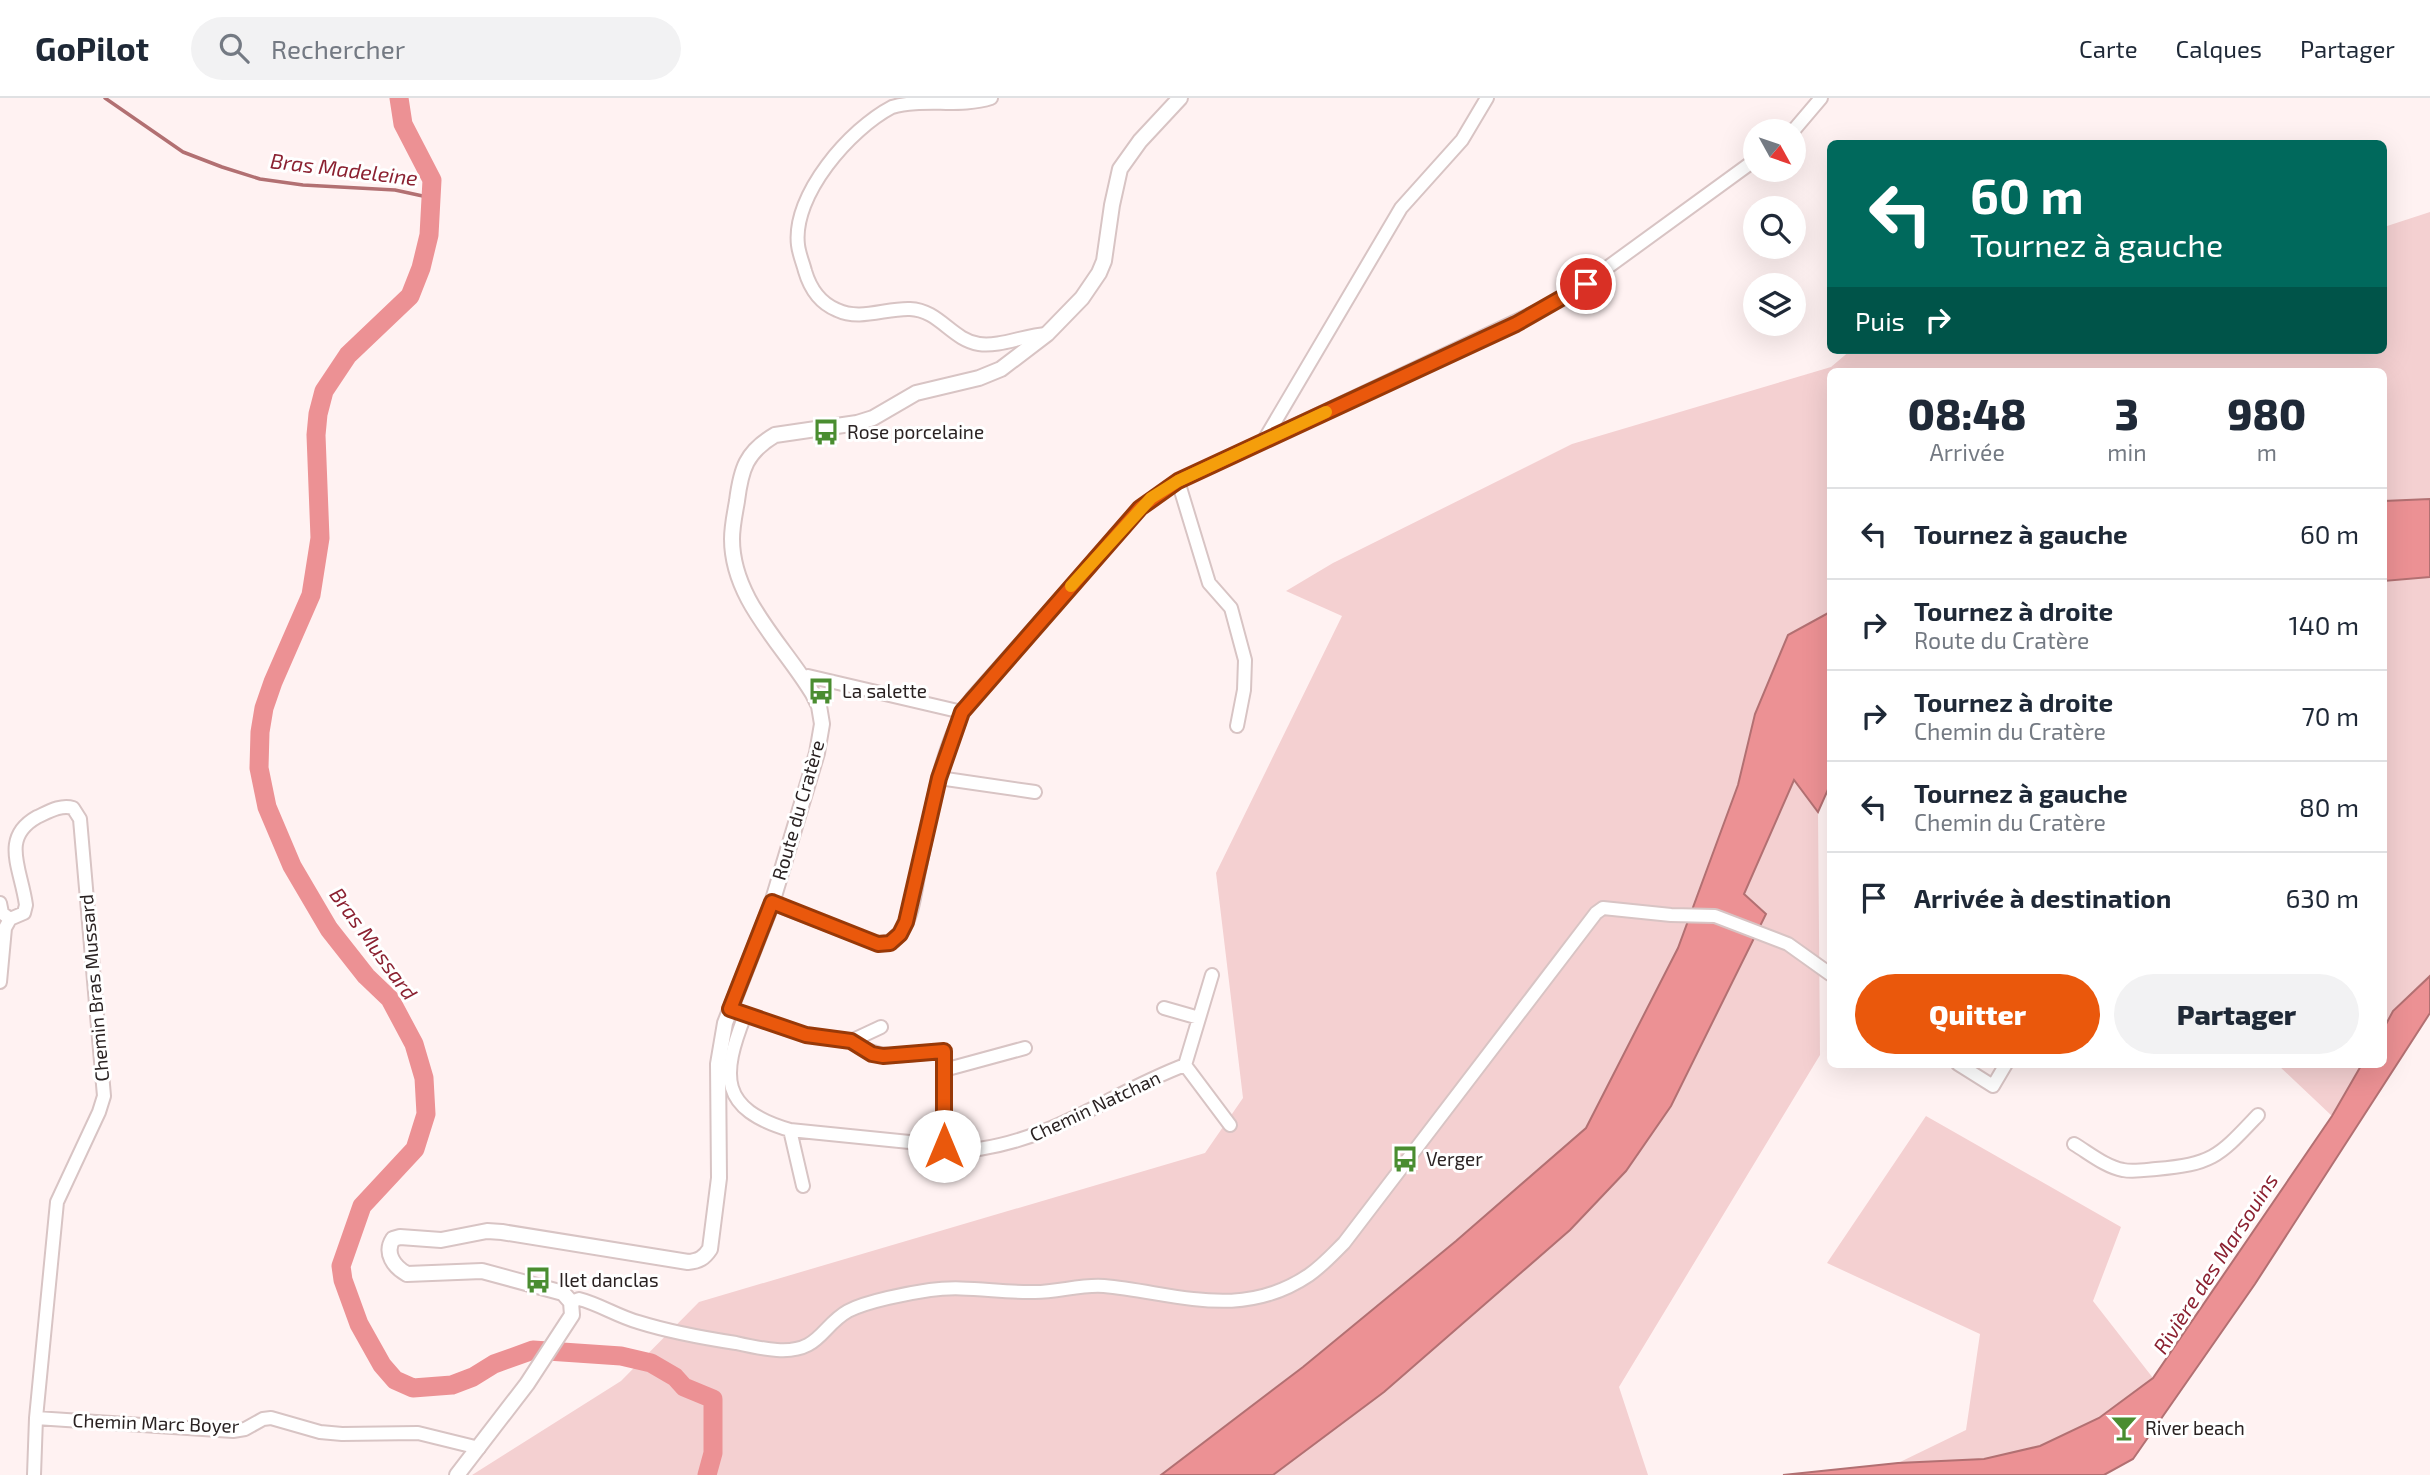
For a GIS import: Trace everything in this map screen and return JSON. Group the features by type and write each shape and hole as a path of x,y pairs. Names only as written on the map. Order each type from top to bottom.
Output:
{"street":[{"path":"991,98 918,99 894,106 874,118 821,173 807,196 799,222 798,246 809,283 821,300 837,310 852,315 912,308 936,316 963,339 980,344 1047,334"},
{"name":"Route du Cratère","path":"571,1303 563,1293 482,1271 407,1274 389,1254 389,1246 393,1239 400,1237 441,1240 487,1231 502,1231 676,1262 697,1262 710,1249 719,1178 718,1065 725,1023 772,902 817,753 822,724 819,706 804,678 759,618 740,582 734,561 732,538 740,473 747,460 764,441 775,435 857,423 883,414 916,393 979,378 1001,369 1047,334 1082,298 1099,273 1104,261 1120,169 1140,141 1180,98"},
{"path":"1263,442 1401,208 1462,139 1487,98"},
{"path":"1803,119 1821,98"},
{"path":"772,902 878,944 890,943 900,934 911,909 939,778 962,712 1140,508 1178,481 1550,306 1586,284 1743,169"},
{"path":"1178,481 1209,583 1231,608 1245,660 1244,690 1237,726"},
{"path":"804,678 808,676 962,712"},
{"path":"939,778 1035,792"},
{"name":"Chemin Bras Mussard","path":"0,982 3,934 10,919 22,915 26,905 9,854 10,838 21,824 61,807 73,808 80,819 104,1096 57,1202 36,1418 34,1475"},
{"path":"0,903 2,913 10,919"},
{"path":"457,1475 527,1384 572,1315 571,1303 579,1298 609,1312 680,1334 779,1351 802,1347 821,1338 841,1315 852,1309 918,1291 944,1288 1036,1292 1102,1286 1169,1297 1229,1302 1275,1293 1310,1275 1344,1243 1603,908 1671,915 1715,916 1788,944 1827,972"},
{"path":"1185,1065 1212,975"},
{"path":"730,1009 806,1035 851,1041 872,1054 883,1056 944,1051 944,1146"},
{"path":"1164,1009 1199,1018"},
{"name":"Chemin Natchan","path":"745,1014 732,1047 729,1071 737,1101 748,1113 766,1123 790,1130 979,1149 1008,1145 1041,1134 1185,1065 1230,1125"},
{"path":"851,1041 881,1027"},
{"path":"944,1070 1025,1048"},
{"path":"1964,1068 1993,1086 2004,1068"},
{"path":"2074,1144 2112,1167 2124,1171 2184,1166 2203,1162 2222,1152 2258,1115"},
{"path":"790,1130 803,1186"},
{"name":"Chemin Marc Boyer","path":"36,1418 233,1431 271,1418 320,1432 418,1433 479,1448"}],"shaded area":[{"path":"2430,212 2430,499 2387,501 2387,368 1828,368 1846,354 2387,354 2387,226"},
{"path":"1827,368 1827,614 1788,635 1755,714 1738,785 1678,948 1586,1128 1456,1241 1303,1367 1161,1475 472,1475 621,1381 699,1302 1205,1153 1243,1098 1216,873 1342,616 1286,591 1333,563 1572,444"},
{"path":"2430,499 2430,577 2387,581 2387,501"},
{"path":"2430,577 2430,976 2393,1011 2387,1022 2387,581"},
{"path":"1827,614 1827,792 1818,812 1794,780 1744,894 1766,914 1671,1106 1626,1171 1570,1230 1384,1392 1273,1475 1161,1475 1303,1367 1456,1241 1586,1128 1678,948 1738,785 1755,714 1788,635"},
{"path":"1795,779 1818,812 1820,1055 1619,1387 1648,1475 1273,1475 1384,1392 1570,1230 1626,1171 1671,1106 1744,894"},
{"path":"2430,976 2430,1013 2255,1284 2133,1459 2104,1475 1783,1475 1898,1463 1984,1459 2040,1446 2099,1418 2153,1378 2332,1116 2360,1068 2387,1068 2387,1022 2393,1011"},
{"path":"2281,1068 2360,1068 2332,1116"},
{"path":"1926,1116 2121,1227 2093,1301 2153,1378 2099,1418 2040,1446 1984,1459 1898,1463 1966,1430 1980,1334 1827,1263"}],"waterway":[{"name":"Bras Madeleine","path":"105,98 183,152 260,179 303,185 395,190 432,198"},
{"name":"Bras Mussard","path":"399,98 403,124 432,180 429,235 421,268 410,296 348,355 324,391 316,435 320,538 311,595 273,682 264,708 260,732 259,768 267,807 292,866 329,929 366,976 390,999 414,1044 424,1078 426,1114 415,1149 362,1206 341,1266 343,1280 359,1324 382,1365 395,1380 413,1388 452,1385 473,1377 494,1364 533,1350 621,1356 651,1363 675,1377 684,1387 713,1399 713,1453 707,1475"}],"slow traffic":[{"path":"1071,586 1151,498 1178,481 1326,412"}],"place":[{"name":"Rose porcelaine","path":"826,432"},
{"name":"La salette","path":"821,691"},
{"name":"Verger","path":"1405,1159"},
{"name":"Ilet danclas","path":"538,1280"},
{"name":"River beach","path":"2124,1428"}],"route":[{"path":"944,1146 944,1051 883,1056 872,1054 851,1041 806,1035 730,1009 772,902 878,944 890,943 900,934 911,909 939,778 962,712 1140,508 1178,481 1516,324 1586,284"}],"water label":[{"name":"Rivière des Marsouins","path":"2216,1264"}]}
